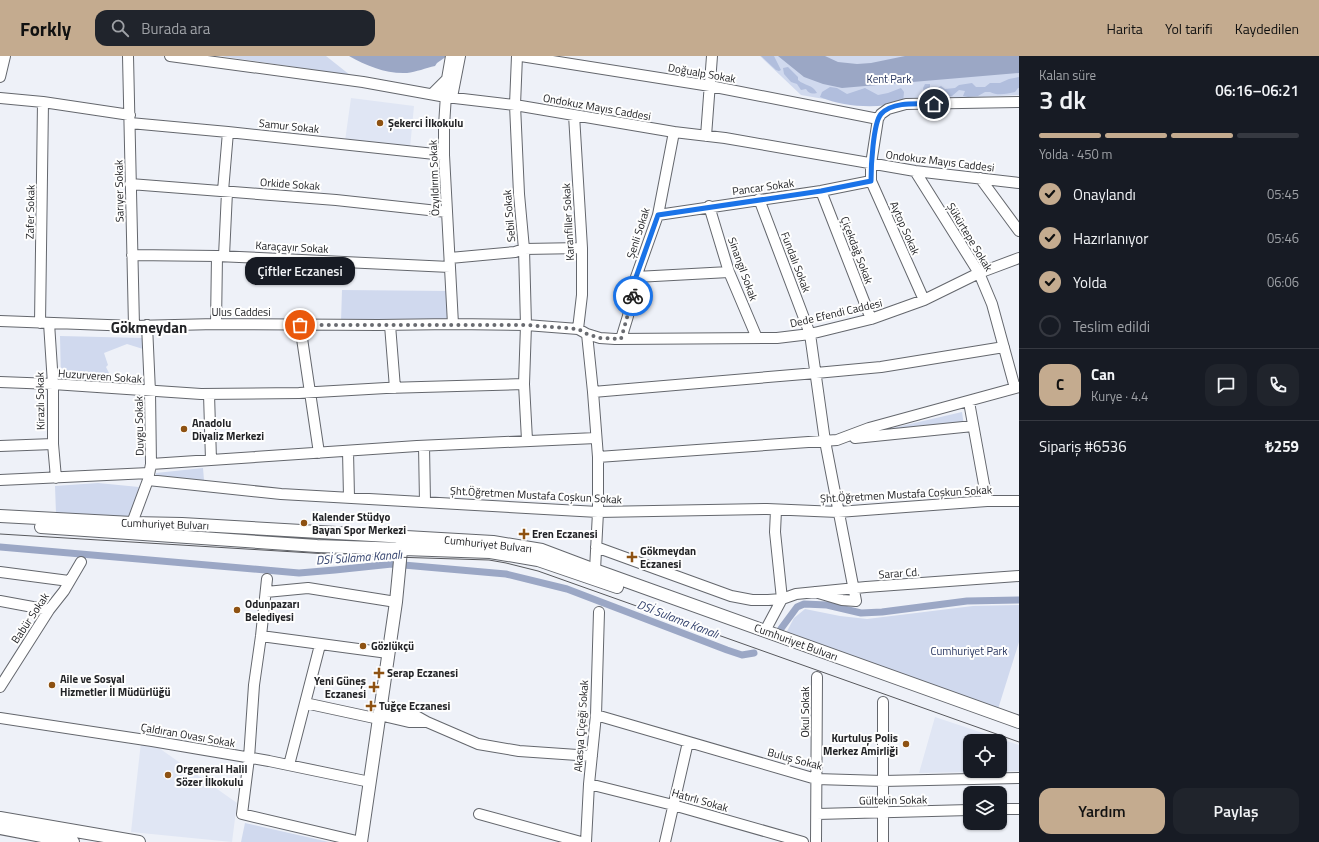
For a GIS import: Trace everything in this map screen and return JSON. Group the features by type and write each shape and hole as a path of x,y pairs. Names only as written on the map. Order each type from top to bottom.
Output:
{"main road":[{"name":"Cumhuriyet Bulvarı","path":"0,516 182,524 402,543 490,552 538,560 618,587 1019,731"},
{"name":"Cumhuriyet Bulvarı","path":"0,523 317,546 493,542 542,550 1019,722"},
{"path":"361,842 396,602 402,543"},
{"path":"0,818 139,842"},
{"path":"0,828 73,842"}],"street":[{"path":"0,77 5,56"},
{"name":"Sarıyer Sokak","path":"128,56 134,326"},
{"name":"Ondokuz Mayıs Caddesi","path":"170,56 363,82 449,97 574,114 674,132 725,138 915,171 1019,183"},
{"path":"449,97 448,74 451,56"},
{"name":"Sebil Sokak","path":"517,56 515,105 519,194 524,249 526,325 524,384 527,440"},
{"name":"Doğualp Sokak","path":"521,56 710,86 878,118"},
{"path":"706,136 712,56"},
{"path":"449,97 459,61"},
{"path":"432,94 448,74"},
{"name":"Özyıldırım Sokak","path":"449,97 444,155 453,324"},
{"name":"Samur Sokak","path":"0,98 44,102 130,119 228,132 444,155"},
{"name":"Zafer Sokak","path":"44,102 44,323"},
{"path":"871,164 878,118 888,109 906,104 1019,102"},
{"name":"Karanfiller Sokak","path":"574,114 582,248 582,331 593,392 598,457 598,512 595,570"},
{"path":"216,324 228,132"},
{"name":"Şenli Sokak","path":"621,339 628,316 636,277 658,215 674,132"},
{"name":"Aytop Sokak","path":"871,164 871,181 924,300"},
{"name":"Şükürtepe Sokak","path":"915,171 979,274 992,304 1017,388"},
{"path":"980,178 1019,231"},
{"name":"Pancar Sokak","path":"658,215 709,206 821,191 871,181"},
{"name":"Orkide Sokak","path":"130,184 336,200 447,212"},
{"name":"Çiçekdağ Sokak","path":"821,191 871,319"},
{"name":"Fundalı Sokak","path":"759,199 810,334 825,441 854,588"},
{"name":"Sinangil Sokak","path":"709,206 729,272 757,338"},
{"path":"450,262 515,252 524,249 582,248"},
{"name":"Karaçayır Sokak","path":"132,256 221,256 450,262"},
{"name":"Dede Efendi Caddesi","path":"582,331 600,338 621,339 777,338 810,334 871,319 924,300 979,274 1019,258"},
{"path":"636,277 729,272"},
{"name":"Ulus Caddesi","path":"0,321 134,326 216,324 526,325 582,331"},
{"name":"Kirazlı Sokak","path":"44,323 53,384 53,444 56,478"},
{"name":"Duygu Sokak","path":"132,523 150,472 150,392 147,325"},
{"path":"300,325 319,453"},
{"path":"390,325 395,388"},
{"path":"593,392 881,366 1004,347"},
{"name":"Huzurveren Sokak","path":"0,382 53,384 150,392 209,394 310,392 524,384"},
{"path":"837,440 870,428 1017,388"},
{"path":"209,394 211,460"},
{"path":"969,402 987,501"},
{"path":"598,457 825,441 973,426"},
{"path":"0,480 150,472 211,460 527,440 596,438"},
{"path":"0,446 53,444"},
{"path":"424,446 425,502"},
{"path":"348,451 349,497"},
{"name":"Şht.Öğretmen Mustafa Coşkun Sokak","path":"150,472 281,494 598,512 776,510 838,512 987,501 1019,501"},
{"path":"765,631 782,599 775,532 776,510"},
{"path":"596,547 730,596 752,600 782,599 796,594 815,592 842,600 856,601 854,588"},
{"name":"Babür Sokak","path":"0,687 49,610 64,591 81,562"},
{"path":"0,572 69,581"},
{"name":"Sarar Cd.","path":"854,588 1019,576"},
{"path":"267,579 262,636 254,685 249,758 242,814 361,842"},
{"path":"266,592 308,588 396,602"},
{"path":"0,601 49,610"},
{"name":"Akasya Çiçeği Sokak","path":"586,842 589,784 596,715 599,612"},
{"path":"262,636 388,653"},
{"path":"289,765 320,645"},
{"name":"Okul Sokak","path":"816,842 817,677"},
{"path":"883,702 883,842"},
{"path":"305,703 379,713 392,710 411,713 427,722 478,744 519,751 592,756"},
{"name":"Buluş Sokak","path":"596,715 816,779 883,781 1019,778"},
{"name":"Çaldıran Ovası Sokak","path":"0,718 146,740 289,765 370,782"},
{"path":"664,842 688,742"},
{"name":"Hatırlı Sokak","path":"589,784 673,805 804,842"},
{"path":"1007,810 1019,809"},
{"name":"Gültekin Sokak","path":"817,814 963,810"},
{"path":"479,814 581,842"}],"shaded area":[{"path":"349,56 447,56 435,66 414,72 399,73 377,69"},
{"path":"761,56 774,56 781,70 776,70"},
{"path":"778,56 825,56 838,62 857,64 871,63 905,56 1019,56 1019,73 842,88 823,84 804,77"},
{"path":"788,67 798,77 798,80 813,88 817,93 814,94 808,92 806,89 801,90 797,84 791,82 784,74 783,68"},
{"path":"1019,77 1019,88 1015,92 1005,94 985,92 978,96 968,97 963,96 965,91 959,90 952,96 937,98 936,95 940,91 929,93 924,92 923,88 925,84 930,84 930,88 935,89 941,86 945,89 972,83 976,87 985,87 990,83 1000,83"},
{"path":"830,87 837,88 847,94 865,88 878,95 901,88 904,92 903,103 882,106 861,106 830,101 820,97 822,92"},
{"name":"Şekerci İlkokulu","path":"351,98 414,106 410,148 345,141"},
{"path":"935,717 986,734 963,734 963,772 919,773"},
{"path":"1007,741 1019,745 1019,771 1007,771"},
{"name":"Orgeneral Halil Sözer İlkokulu","path":"141,742 159,748 237,803 232,842 131,832"}],"green space":[{"path":"220,56 326,56 350,75"},
{"name":"Kent Park","path":"760,56 1019,56 1019,95 888,102 824,99 801,95"},
{"path":"342,290 448,291 449,321 341,322"},
{"path":"60,336 143,338 143,349 127,344 104,353 108,365 106,367 112,387 61,381"},
{"path":"962,412 964,426 871,433"},
{"path":"203,468 204,480 156,478 156,473"},
{"path":"98,483 139,487 135,503 128,517 56,513 55,486"},
{"name":"Cumhuriyet Park","path":"1019,605 1019,642 998,709 786,633 794,618 805,609 840,616 867,619 973,606"},
{"path":"245,823 329,842 241,842"}],"waterway":[{"name":"DSİ Sulama Kanalı","path":"0,547 299,573 392,564 506,574 567,589 742,655 754,653"},
{"name":"DSİ Sulama Kanalı","path":"780,630 797,607 804,604 827,605 861,613 882,612 967,601 1019,600"}],"tram line":[{"path":"0,534 361,556 489,560 506,563 538,571 1019,742"}],"way so far":[{"path":"300,325 526,325 578,329 587,334 600,338 621,339 633,296"}],"place":[{"name":"Şekerci İlkokulu","path":"380,123"},
{"name":"Çiftler Eczanesi","path":"300,325"},
{"name":"Anadolu Diyaliz Merkezi","path":"184,429"},
{"name":"Kalender Stüdyo Bayan Spor Merkezi","path":"304,523"},
{"name":"Eren Eczanesi","path":"524,534"},
{"name":"Gökmeydan Eczanesi","path":"632,557"},
{"name":"Odunpazarı Belediyesi","path":"237,610"},
{"name":"Gözlükçü","path":"363,646"},
{"name":"Serap Eczanesi","path":"379,673"},
{"name":"Aile ve Sosyal Hizmetler İl Müdürlüğü","path":"52,685"},
{"name":"Yeni Güneş Eczanesi","path":"374,687"},
{"name":"Tuğçe Eczanesi","path":"371,706"},
{"name":"Kurtuluş Polis Merkez Amirliği","path":"906,744"},
{"name":"Orgeneral Halil Sözer İlkokulu","path":"168,775"}],"district":[{"name":"Gökmeydan","path":"149,327"}],"route":[{"path":"633,296 636,277 658,215 709,206 821,191 871,181 871,164 878,118 881,114 888,109 906,104 934,104"}]}
